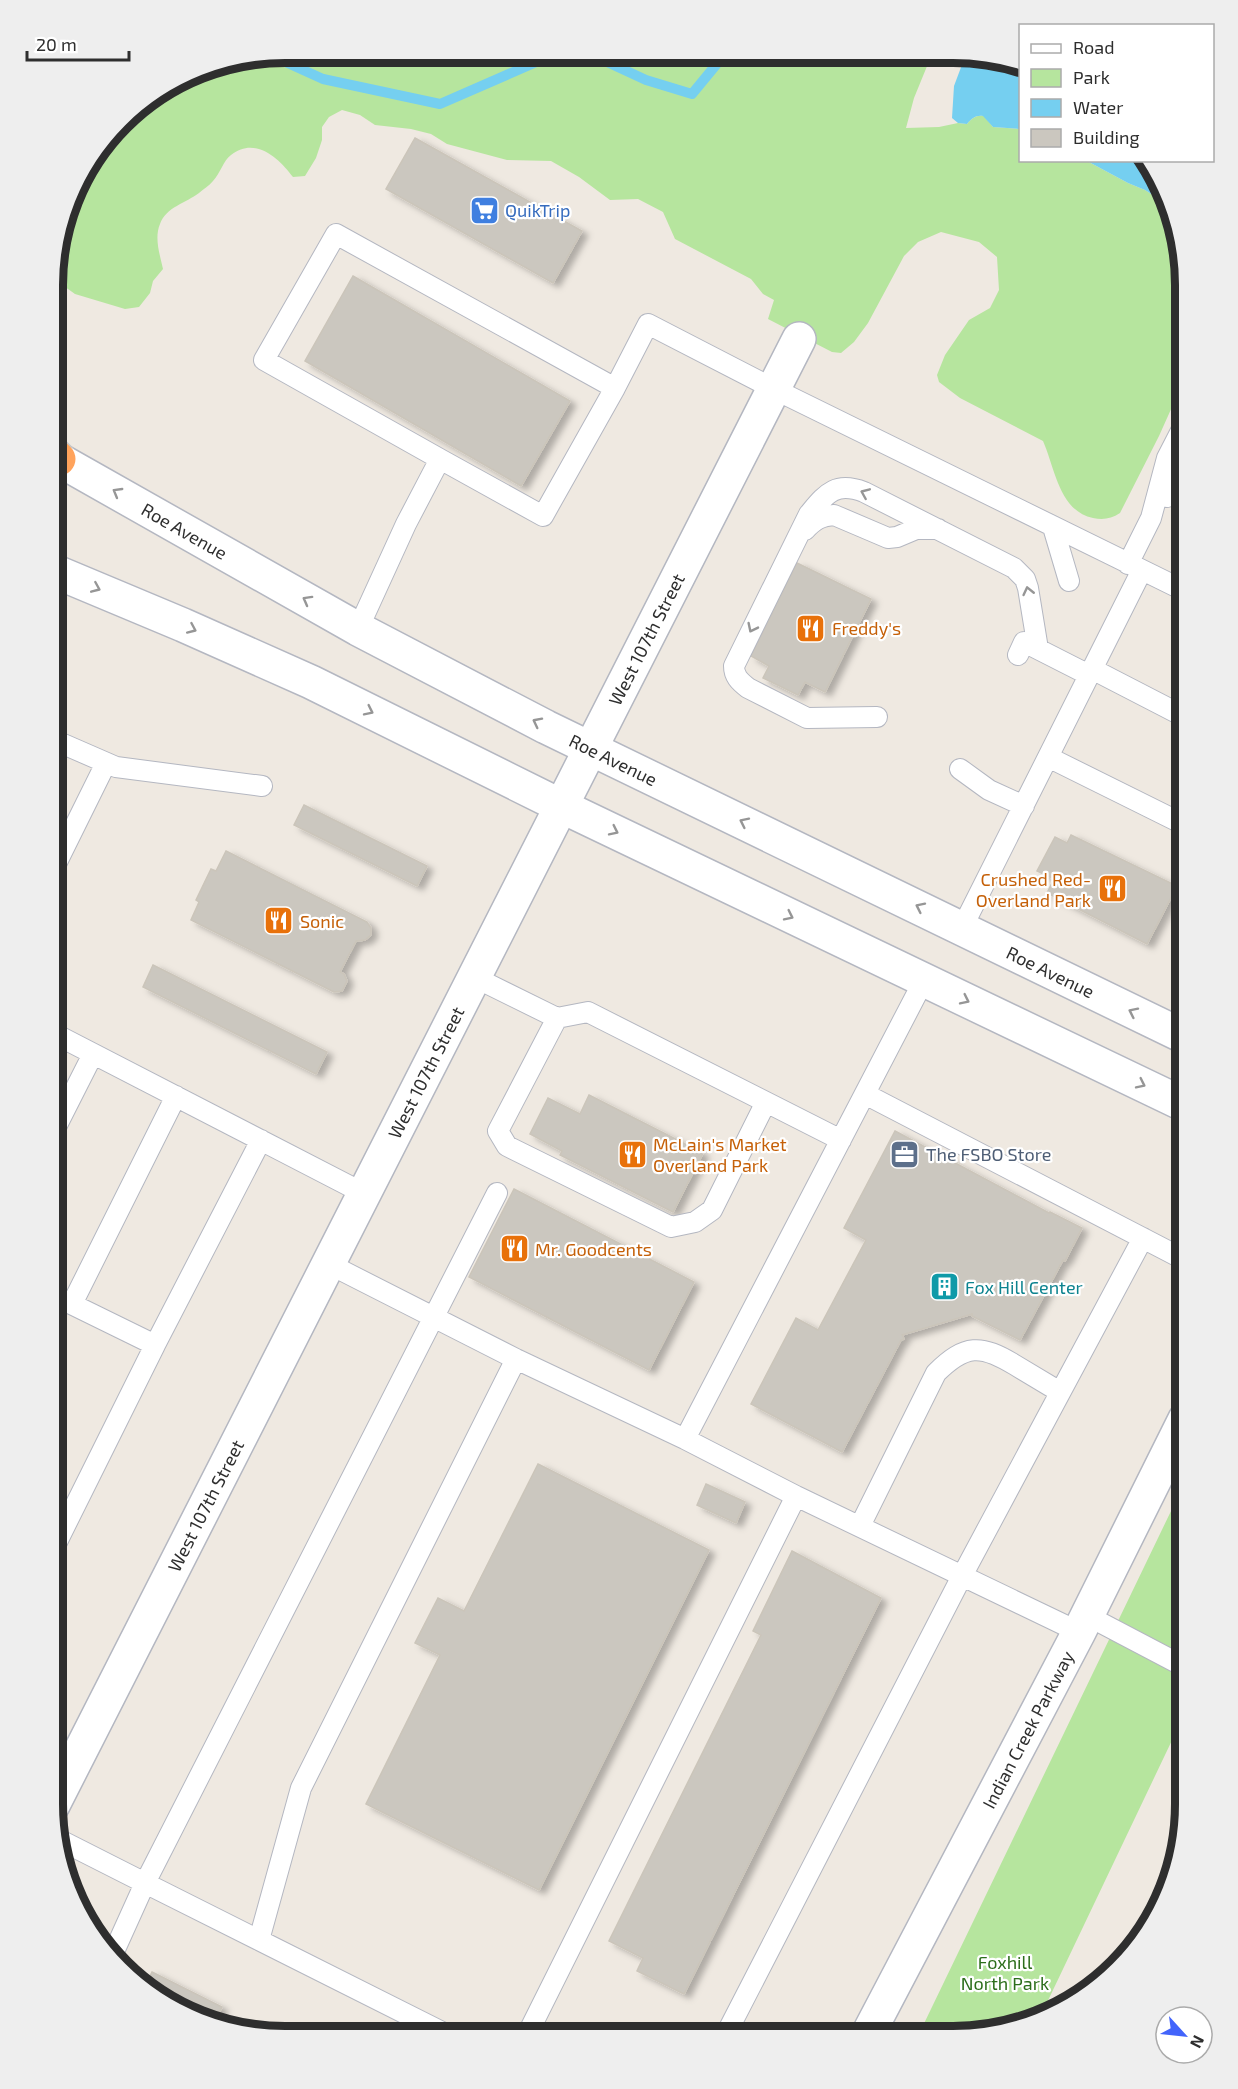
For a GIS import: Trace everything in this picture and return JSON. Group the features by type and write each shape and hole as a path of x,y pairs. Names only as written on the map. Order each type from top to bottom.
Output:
{"main road":[{"name":"West 107th Street","path":"63,1762 329,1264 799,339"},
{"name":"Roe Avenue","path":"63,461 358,629 590,747 1175,1032"},
{"path":"63,575 183,624 311,682 561,806 1175,1101"},
{"name":"Indian Creek Parkway","path":"872,2026 1083,1623 1175,1439"}],"lane":[{"path":"615,388 336,234 264,360 543,516 615,388 648,324 774,389 1175,586"},
{"path":"962,928 1091,672 1135,567 1167,458 1175,442"},
{"path":"358,629 406,524 440,459"},
{"path":"1150,519 1161,510 1175,480"},
{"path":"877,717 807,718 748,688 734,673 734,666 808,514 823,496 834,489 843,488 864,492 1014,568 1025,579 1028,588 1038,649"},
{"path":"797,538 813,521 834,515 888,538 897,537 916,529 938,529"},
{"path":"1053,527 1069,581"},
{"path":"1018,654 1024,642 1175,712"},
{"path":"63,744 116,767 261,786"},
{"path":"1048,757 1175,820"},
{"path":"63,850 106,763"},
{"path":"960,769 989,790 1024,806"},
{"path":"474,977 557,1018 588,1012 841,1140"},
{"path":"685,1439 924,980"},
{"path":"557,1018 498,1131 507,1146 671,1227 695,1222 712,1210 766,1102"},
{"path":"63,1038 365,1194"},
{"path":"63,1113 93,1054"},
{"path":"865,1094 1175,1255"},
{"path":"72,1304 176,1096"},
{"path":"63,1524 261,1140"},
{"path":"116,1947 145,1883 497,1193"},
{"path":"730,2026 962,1576 1143,1238"},
{"path":"329,1264 516,1359 685,1439 796,1496 962,1576 1083,1623 1175,1663"},
{"path":"63,1300 155,1346"},
{"path":"860,1526 936,1373 950,1360 965,1351 984,1349 998,1354 1060,1392"},
{"path":"259,1940 302,1788 516,1359"},
{"path":"532,2026 796,1496"},
{"path":"66,1843 430,2026"}],"green space":[{"path":"271,63 928,63 914,98 906,128 967,124 974,117 984,116 993,127 1019,129 1019,162 1089,162 1157,198 1171,242 1175,271 1175,400 1120,513 1113,517 1093,518 1082,514 1065,498 1043,441 960,398 939,382 937,375 945,355 969,320 990,308 999,290 997,257 979,242 941,232 918,242 904,256 868,323 854,342 841,353 832,352 768,319 774,300 763,294 751,279 675,239 663,212 638,199 610,200 579,177 551,161 507,160 447,144 431,134 375,125 360,115 342,110 329,117 322,127 322,140 316,158 305,176 293,177 281,163 266,152 249,148 240,150 228,158 210,184 194,197 167,213 158,229 158,246 163,269 153,281 150,293 139,307 125,309 75,294 63,285 67,242 80,200 100,162 128,128 162,100 200,80 242,67"},
{"name":"Foxhill North Park","path":"1175,1503 1175,1734 1046,2005 996,2022 967,2026 923,2026"}],"water":[{"path":"963,63 996,67 1019,74 1019,129 993,127 983,116 974,117 967,124 958,123 952,118 954,86"},
{"path":"1089,162 1138,162 1157,198"}],"building":[{"name":"QuikTrip","path":"415,138 582,231 553,283 386,189"},
{"path":"353,276 570,401 521,486 305,361"},
{"name":"Freddy's","path":"797,563 871,599 825,692 805,682 798,695 763,678 769,666 751,656"},
{"name":"Sonic","path":"304,805 427,866 417,886 294,825"},
{"name":"Crushed Red- Overland Park","path":"1071,835 1175,885 1175,890 1147,944 1047,893 1054,879 1037,871 1055,837 1067,843"},
{"name":"Sonic","path":"226,851 367,922 371,928 371,935 365,940 356,941 340,972 344,974 347,981 342,991 334,992 191,920 199,902 196,900 211,869 216,871"},
{"path":"153,965 327,1052 316,1074 143,987"},
{"name":"McLain's Market Overland Park","path":"589,1095 703,1153 673,1212 560,1155 562,1151 530,1134 548,1098 580,1114"},
{"name":"Fox Hill Center","path":"895,1131 1049,1213 1082,1228 1020,1340 972,1314 902,1335 904,1339 901,1340 842,1452 751,1404 796,1318 818,1330 866,1240 844,1228"},
{"path":"514,1189 694,1282 649,1370 469,1277"},
{"path":"538,1464 709,1550 539,1890 366,1804 440,1655 415,1643 438,1598 464,1611"},
{"path":"706,1484 745,1502 736,1523 697,1505"},
{"path":"792,1551 881,1598 684,1994 637,1971 643,1958 609,1941 761,1635 753,1631"},
{"path":"152,1972 222,2007 218,2015 200,2009 162,1989 149,1979"}],"waterway":[{"path":"288,63 323,79 440,104 534,63"},
{"path":"609,63 646,80 692,94 718,63"}],"place":[{"name":"QuikTrip","path":"484,210"},
{"name":"Freddy's","path":"811,628"},
{"name":"Crushed Red- Overland Park","path":"1112,889"},
{"name":"Sonic","path":"279,921"},
{"name":"McLain's Market Overland Park","path":"632,1154"},
{"name":"The FSBO Store","path":"905,1154"},
{"name":"Mr. Goodcents","path":"514,1249"},
{"name":"Fox Hill Center","path":"944,1287"}]}
